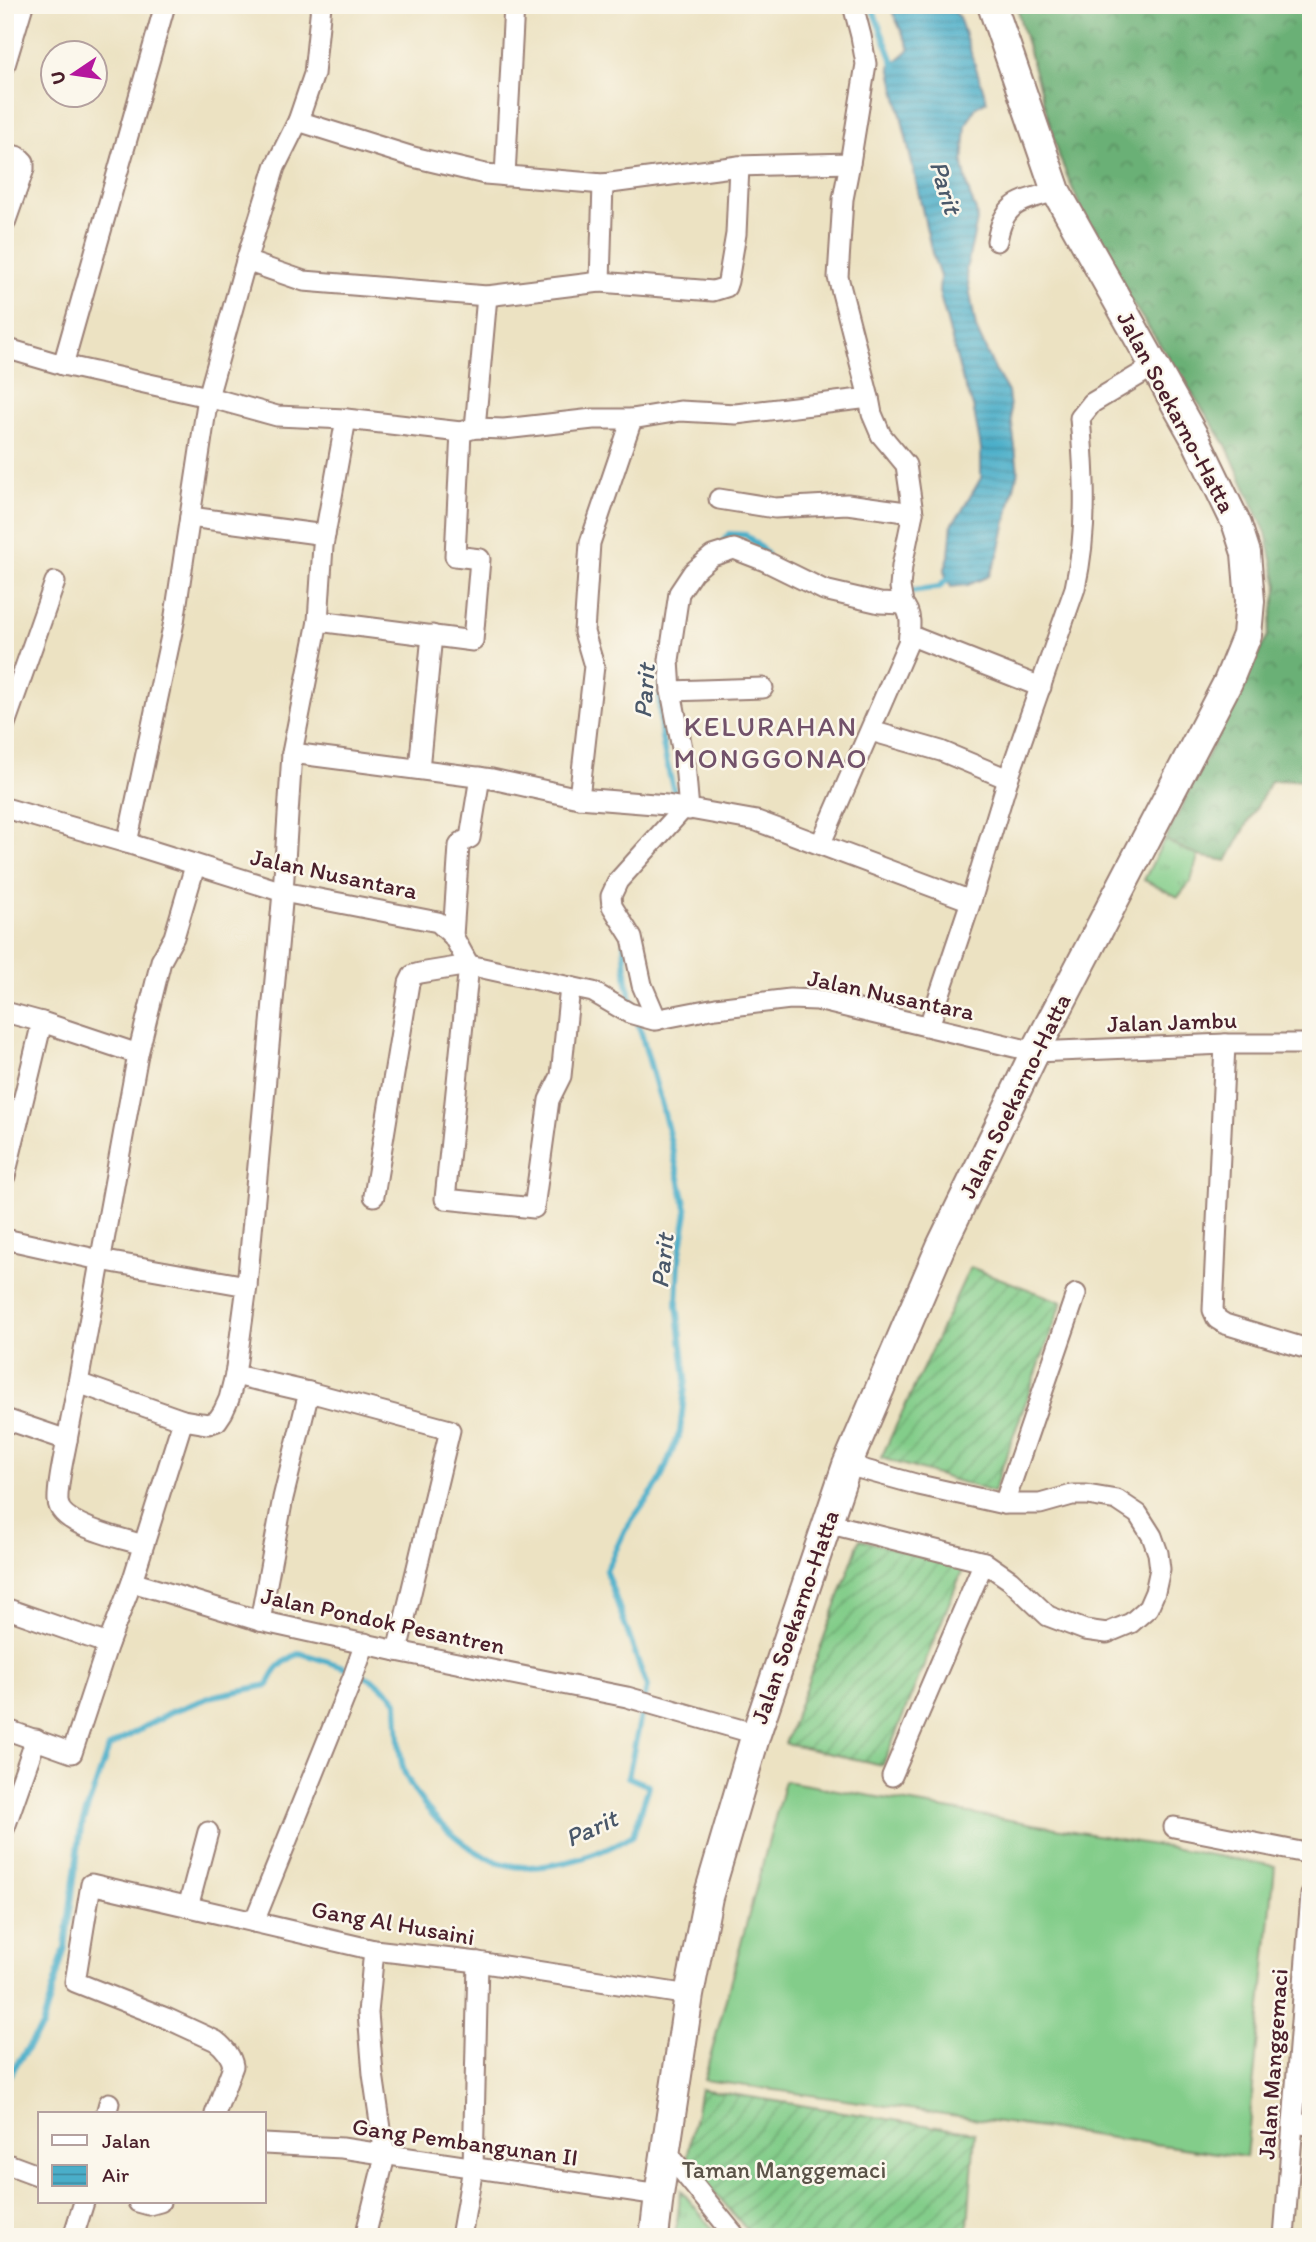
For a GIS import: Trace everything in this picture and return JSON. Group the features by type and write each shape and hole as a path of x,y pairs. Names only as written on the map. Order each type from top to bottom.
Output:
{"highway":[{"name":"Jalan Soekarno-Hatta","path":"654,2237 689,1996 708,1897 755,1734 847,1465 941,1246 1035,1052 1228,682 1247,635 1250,582 1246,553 1237,525 1196,440 1056,191 992,5"}],"street":[{"path":"5,65 23,5"},
{"path":"63,365 165,5"},
{"path":"127,843 174,622 208,397 275,167 298,121 314,74 321,5"},
{"path":"505,176 514,5"},
{"path":"821,844 871,731 911,626 900,587 913,513 906,465 881,435 872,414 838,277 843,199 866,64 853,5"},
{"path":"298,121 413,157 485,174 603,184 739,166 850,163"},
{"path":"5,153 19,156 24,162 24,170 5,223"},
{"path":"246,261 304,281 487,296 600,282 713,291 726,287 736,234 739,166"},
{"path":"600,282 603,184"},
{"path":"997,241 1000,223 1013,205 1056,191"},
{"path":"318,621 473,641 480,559 455,555 468,430 487,296"},
{"path":"5,348 63,365 208,397 277,416 468,430 504,429 593,419 632,419 680,411 736,414 869,398"},
{"path":"929,1026 1008,779 1068,610 1082,556 1085,497 1080,418 1092,403 1154,366"},
{"path":"78,1383 183,1420 208,1424 223,1412 229,1399 247,1286 283,892 292,753 318,621 325,535 346,419"},
{"path":"579,797 594,666 584,632 590,544 632,419"},
{"path":"719,499 775,508 847,504 913,513"},
{"path":"190,517 325,535"},
{"path":"655,1020 642,985 632,939 612,906 611,896 618,881 680,808 685,764 671,691 669,660 680,593 694,572 712,556 734,549 824,590 880,603 903,604"},
{"path":"5,724 55,582"},
{"path":"419,769 432,635"},
{"path":"909,635 1041,687"},
{"path":"671,691 763,688"},
{"path":"871,731 941,751 1008,779"},
{"path":"292,753 419,769 579,797 680,808 757,821 971,901"},
{"path":"480,778 471,838 461,842 459,846 453,936 469,965 445,1199 534,1209 549,1100 561,1076 570,987"},
{"name":"Jalan Nusantara","path":"5,808 283,892 438,922 453,936"},
{"path":"142,1545 71,1520 62,1513 58,1498 138,1054 161,961 174,937 195,866"},
{"path":"374,1196 409,983 413,975 469,965 593,992 629,1013 655,1020"},
{"name":"Jalan Nusantara","path":"655,1020 716,1008 790,999 817,1000 1035,1052"},
{"path":"5,1012 138,1054"},
{"path":"6,1168 42,1022"},
{"path":"1225,1044 1213,1310 1217,1318 1225,1324 1311,1350"},
{"name":"Jalan Jambu","path":"1035,1052 1225,1044 1311,1044"},
{"path":"5,1239 100,1260 247,1286"},
{"path":"1004,1504 1076,1294"},
{"path":"235,1374 450,1430 397,1651"},
{"path":"261,1621 283,1498 309,1392"},
{"path":"5,1419 67,1440"},
{"path":"5,1730 72,1753 108,1644 132,1582 183,1420"},
{"path":"827,1523 984,1562 1010,1580 1048,1616 1084,1630 1107,1633 1131,1623 1148,1608 1155,1592 1160,1569 1152,1536 1138,1514 1117,1500 1072,1495 1040,1504 1004,1504 847,1465"},
{"path":"892,1776 984,1562"},
{"name":"Jalan Pondok Pesantren","path":"132,1582 261,1621 627,1697 755,1734"},
{"path":"5,1608 108,1644"},
{"path":"254,1922 365,1643"},
{"path":"5,1827 36,1740"},
{"path":"1174,1827 1311,1854"},
{"path":"188,1907 208,1832"},
{"name":"Gang Al Husaini","path":"216,2112 233,2066 229,2053 216,2041 75,1982 91,1884 374,1950 478,1962 689,1996"},
{"name":"Jalan Manggemaci","path":"1284,2237 1302,2124 1311,1895"},
{"path":"365,2237 385,2155 373,2074 368,2013 374,1950"},
{"path":"460,2237 473,2168 478,1962"},
{"name":"Gang Pembangunan II","path":"266,2144 342,2148 659,2195"},
{"path":"666,2151 736,2237"},
{"path":"5,2163 38,2175"},
{"path":"73,2237 83,2204"}],"green space":[{"path":"1017,5 1311,5 1311,779 1271,781 1227,861 1198,856 1165,840 1268,635 1278,586 1266,533 1226,445 1100,254 1060,159"},
{"path":"1164,840 1198,856 1191,881 1178,897 1144,880"},
{"path":"970,1267 1062,1302 993,1492 881,1458"},
{"path":"860,1539 963,1569 883,1765 785,1744"},
{"path":"785,1781 1275,1866 1246,2157 704,2080"},
{"name":"Taman Manggemaci","path":"700,2089 975,2133 967,2237 753,2237 687,2160"},
{"path":"681,2190 719,2237 675,2237"}],"water":[{"path":"889,5 949,5 959,17 987,101 976,107 966,125 963,165 977,221 966,270 976,328 1008,392 1018,471 998,556 989,576 968,585 951,587 944,572 949,556 952,523 981,478 981,449 973,406 963,382 939,292 940,277 932,253 890,66 910,49"}],"waterway":[{"name":"Parit","path":"871,5 896,69"},
{"name":"Parit","path":"719,548 729,534 746,535 767,554"},
{"name":"Parit","path":"904,592 939,587 953,574"},
{"name":"Parit","path":"662,676 660,722 675,795 674,803"},
{"name":"Parit","path":"5,2081 42,2027 65,1947 81,1827 109,1747 171,1712 214,1696 268,1685 280,1666 300,1653 366,1677 379,1684 397,1702 401,1761 406,1776 426,1807 472,1849 507,1865 553,1865 595,1853 633,1835 649,1786 628,1777 647,1687 606,1571 625,1530 659,1483 680,1432 686,1378 677,1305 679,1259 687,1212 663,1109 627,984 624,943"}],"district":[{"name":"KELURAHAN MONGGONAO","path":"771,742"}]}
